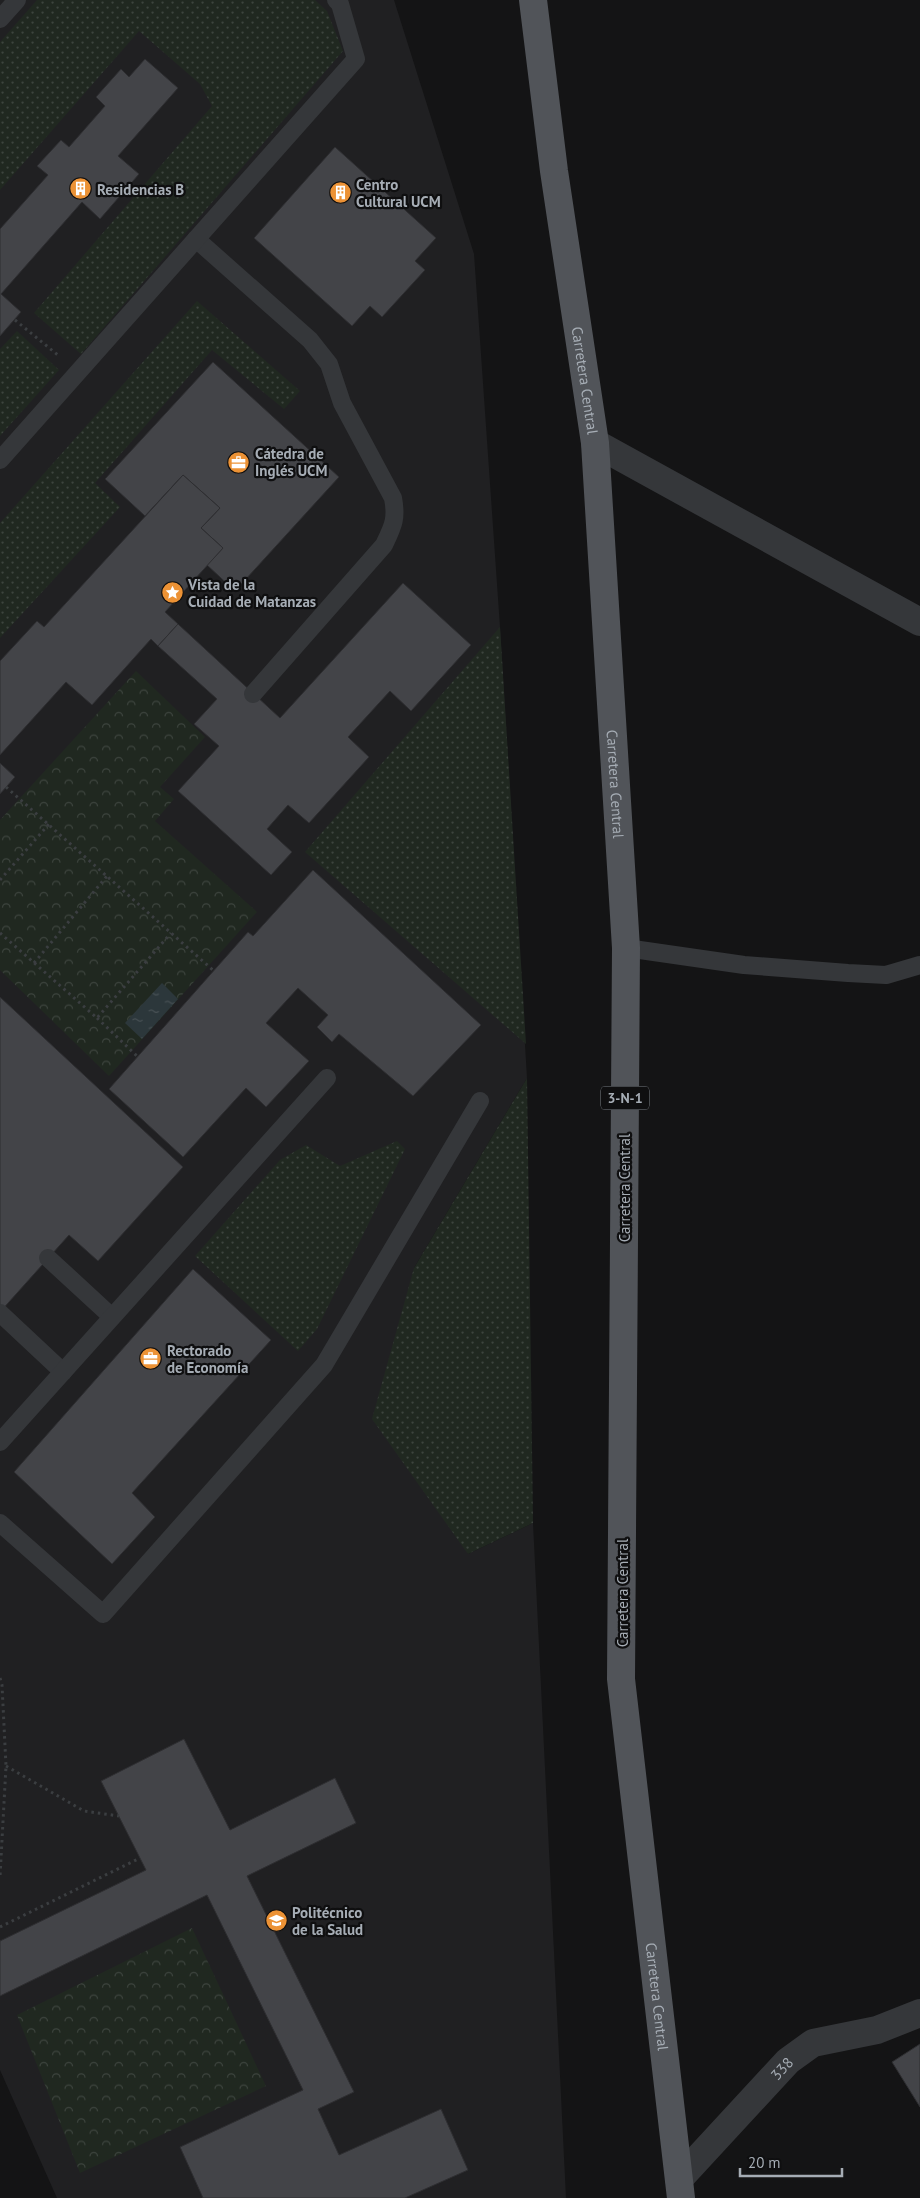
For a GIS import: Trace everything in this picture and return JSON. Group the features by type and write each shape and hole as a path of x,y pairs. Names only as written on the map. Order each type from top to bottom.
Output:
{"main road":[{"name":"Carretera Central","path":"534,0 554,171 594,443 626,948 621,1679 680,2188"}],"street":[{"path":"594,443 920,622"},
{"name":"338","path":"680,2188 788,2061 814,2043 877,2030 920,2013"}],"lane":[{"path":"0,19 17,0"},
{"path":"0,460 356,59 340,4 336,0"},
{"path":"196,239 310,340 328,364 342,402 393,498 396,514 394,524 384,545 254,694"},
{"path":"626,948 744,965 848,973 886,975 920,965"},
{"path":"0,1442 327,1078"},
{"path":"0,1523 103,1614 324,1364 480,1101"},
{"path":"48,1258 112,1317"},
{"path":"0,1313 63,1372"}],"path":[{"path":"15,320 78,372"},
{"path":"6,787 214,971"},
{"path":"0,880 49,824"},
{"path":"34,963 107,876"},
{"path":"0,933 97,1018 138,1057"},
{"path":"97,1018 171,933"},
{"path":"0,1678 2,1685 6,1766 0,1877"},
{"path":"6,1766 84,1811 118,1816"},
{"path":"0,1927 140,1858"}],"shaded area":[{"path":"0,0 394,0 474,254 500,627 527,1078 414,1268 468,1554 533,1523 566,2198 57,2198 0,2070"}],"green space":[{"path":"37,0 315,0 327,11 343,51 81,354 34,313 212,106 200,84 139,31 0,190 0,42"},
{"path":"197,301 300,391 284,409 212,350 95,483 120,507 0,638 0,523"},
{"path":"17,331 59,370 0,436 0,349"},
{"path":"500,627 526,1044 305,852"},
{"path":"136,671 205,737 160,787 174,799 155,821 257,912 109,1076 0,970 0,820"},
{"path":"527,1078 533,1523 468,1554 372,1419 414,1268"},
{"path":"397,1141 405,1149 317,1329 298,1351 195,1256 280,1160 306,1145 340,1166"},
{"path":"192,1928 266,2086 80,2173 17,2015"}],"water":[{"path":"162,983 178,999 142,1039 125,1023"}],"building":[{"name":"Residencias B","path":"145,59 178,88 118,156 139,174 100,219 82,202 1,294 21,312 0,336 0,229 48,175 37,166 61,140 69,147 105,106 96,97 121,69 129,77"},
{"name":"Centro Cultural UCM","path":"335,147 436,238 415,261 425,270 382,317 370,306 352,326 254,238"},
{"path":"213,362 339,477 235,591 207,565 223,548 201,528 220,508 183,475 145,516 105,479"},
{"path":"183,475 220,508 201,528 223,548 165,612 178,624 158,646 151,639 92,705 66,682 0,755 0,661 37,621 44,627"},
{"path":"403,583 471,645 411,711 390,691 348,737 369,757 309,823 288,805 267,829 292,852 271,875 178,791 219,746 194,724 217,699 158,646 178,624 280,718"},
{"path":"0,763 15,777 0,794"},
{"path":"313,870 481,1025 413,1096 339,1034 332,1042 317,1027 328,1015 298,988 266,1023 309,1061 266,1107 246,1088 183,1157 109,1089 248,932 253,936"},
{"path":"0,997 183,1167 98,1261 69,1235 0,1312"},
{"path":"193,1269 271,1340 132,1493 155,1517 112,1564 14,1472"},
{"path":"184,1739 230,1830 335,1778 356,1823 247,1876 354,2092 318,2109 339,2155 441,2109 468,2170 405,2198 203,2198 180,2147 303,2090 207,1895 0,1996 0,1941 146,1870 101,1781"},
{"path":"920,2044 920,2107 892,2062"}],"place":[{"name":"Residencias B","path":"81,189"},
{"name":"Centro Cultural UCM","path":"340,193"},
{"name":"Cátedra de Inglés UCM","path":"239,462"},
{"name":"Vista de la Cuidad de Matanzas","path":"172,593"},
{"name":"Rectorado de Economía","path":"151,1359"},
{"name":"Politécnico de la Salud","path":"276,1921"}]}
